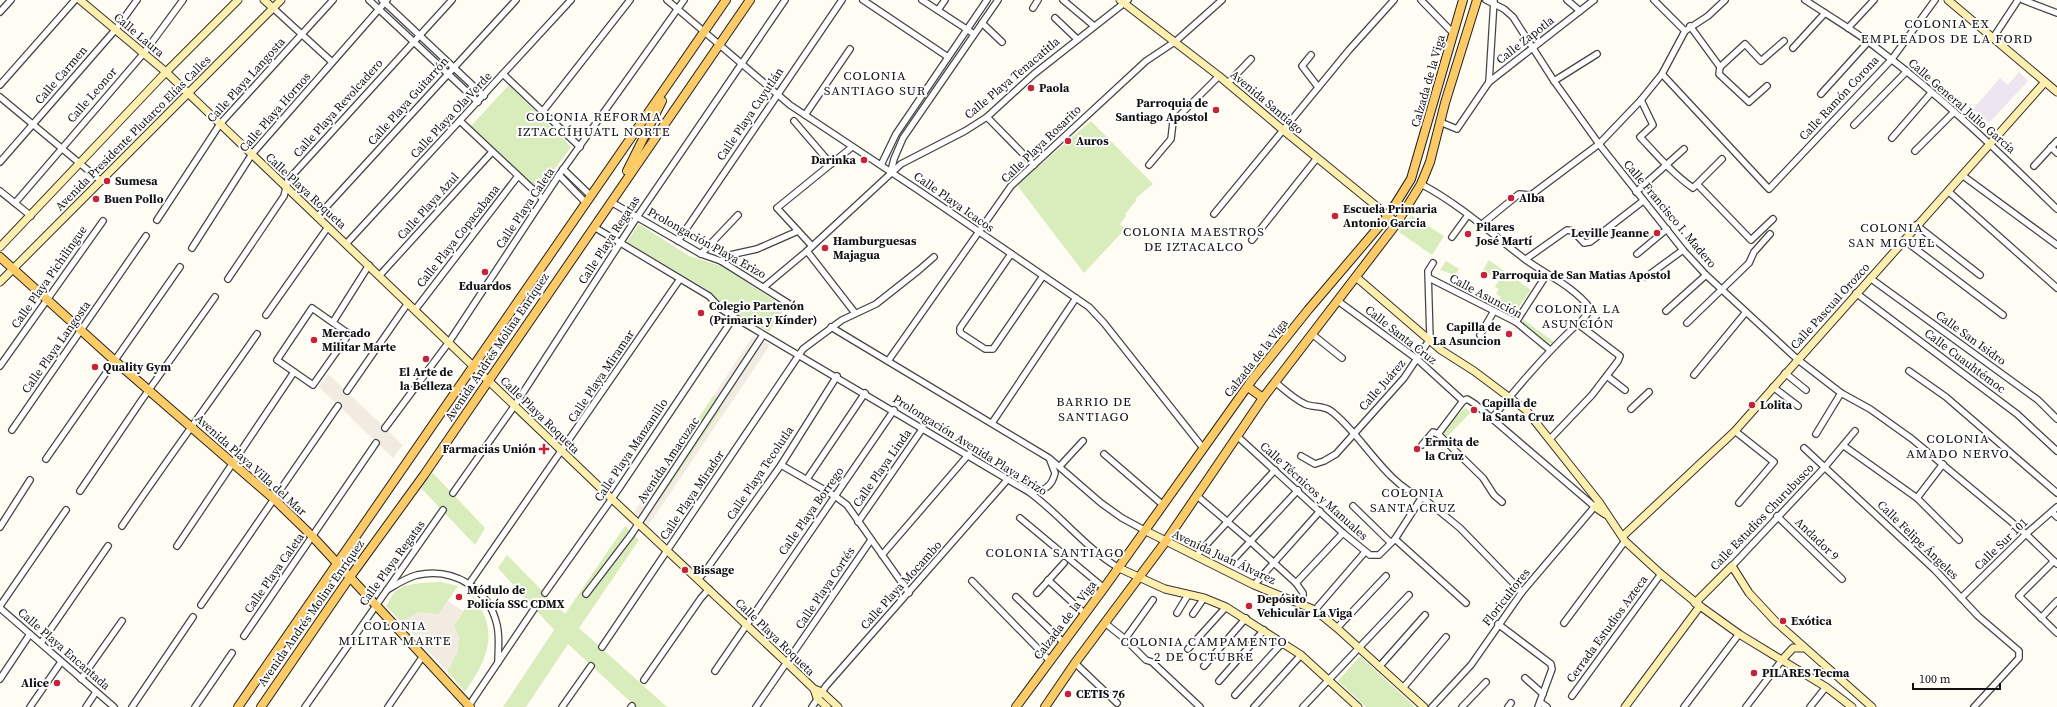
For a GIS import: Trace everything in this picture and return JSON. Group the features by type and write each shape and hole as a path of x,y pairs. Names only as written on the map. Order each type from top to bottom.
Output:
{"main road":[{"name":"Avenida Andrés Molina Enríquez","path":"238,707 726,0"},
{"name":"Avenida Andrés Molina Enríquez","path":"261,707 350,577 424,474 750,0"},
{"name":"Calzada de la Viga","path":"1016,707 1049,660 1146,531 1203,448 1248,387 1308,310 1388,216 1411,179 1464,0"},
{"name":"Calzada de la Viga","path":"1045,707 1075,663 1166,541 1263,398 1397,223 1421,184 1430,162 1445,103 1477,0"},
{"path":"613,200 674,75"},
{"path":"1435,100 1445,103"},
{"name":"Avenida Playa Villa del Mar","path":"0,257 115,361 274,499 312,536 374,605 469,706"},
{"path":"1248,387 1263,398"}],"street":[{"path":"0,12 11,0"},
{"path":"0,85 74,0"},
{"name":"Calle Laura","path":"80,0 166,72"},
{"name":"Calle Carmen","path":"0,162 116,29 137,0"},
{"name":"Calle Leonor","path":"15,202 144,53 183,0"},
{"name":"Avenida Presidente Plutarco Elías Calles","path":"0,247 80,165 166,72 238,0"},
{"path":"264,0 332,62"},
{"name":"Avenida Presidente Plutarco Elías Calles","path":"0,282 281,0"},
{"name":"Calle Playa Langosta","path":"157,220 220,124 334,0"},
{"path":"369,0 478,102"},
{"name":"Calle Playa Revolcadero","path":"228,279 284,196 290,177 452,0"},
{"name":"Calle Playa Guitarrón","path":"317,217 516,0"},
{"name":"Calle Playa Ola Verde","path":"346,244 571,0"},
{"path":"543,111 630,0"},
{"name":"Calle Playa Icacos","path":"667,0 741,65 804,115 881,165 1076,298 1097,314 1203,448"},
{"name":"Calle Playa Caleta","path":"385,428 449,342 563,169 580,147 676,8 684,0"},
{"name":"Calle Playa Regatas","path":"454,493 515,405 637,217 785,0"},
{"name":"Calle Playa Cuyutlán","path":"678,241 776,94 842,0"},
{"path":"863,0 948,57"},
{"path":"922,0 974,34"},
{"path":"938,10 944,0"},
{"path":"881,165 896,134 987,0"},
{"path":"891,172 894,159 903,138 998,0"},
{"path":"1033,8 1038,0"},
{"path":"1064,0 1094,26"},
{"name":"Calle Playa Rosarito","path":"888,361 1011,186 1146,61 1176,41 1222,0"},
{"path":"1214,214 1318,87 1394,0"},
{"path":"1421,0 1454,33"},
{"name":"Calle Francisco I. Madero","path":"1486,0 1494,1 1513,17 1554,81 1598,144 1683,250 1706,275 1797,359 1841,393 1887,420 1943,464 2026,534 2056,562"},
{"path":"1566,0 1580,11"},
{"name":"Calle Zapotla","path":"1489,82 1594,0"},
{"path":"1654,0 1684,31"},
{"path":"1481,225 1518,194 1532,195 1598,144 1641,100 1662,74 1684,31 1708,16 1725,0"},
{"name":"Calle General Julio García","path":"1806,0 1868,42 1907,71 1989,144 2057,209"},
{"path":"1848,28 1874,0"},
{"name":"Calle Ramón Corona","path":"1662,74 1769,189 1892,59 1936,0"},
{"path":"1948,0 2057,92"},
{"path":"1993,38 2018,0"},
{"path":"2023,0 2057,13"},
{"path":"384,1 484,96"},
{"name":"Calle Playa Hornos","path":"192,248 252,154 379,9 384,1"},
{"name":"Calle Playa Tenacatitla","path":"764,287 810,249 901,164 965,131 987,117 1034,74 1124,1"},
{"name":"Avenida Santiago","path":"1124,1 1220,76 1283,130 1397,223"},
{"path":"1440,122 1457,129 1489,82 1494,1"},
{"path":"1793,48 1826,13"},
{"path":"1055,18 1077,38"},
{"path":"982,23 1002,42"},
{"path":"1690,26 1720,66"},
{"path":"1767,86 1749,102 1719,74 1720,66 1745,44 1760,61 1784,40"},
{"path":"1822,94 1868,42"},
{"path":"804,115 850,49"},
{"path":"1554,81 1597,54"},
{"path":"1311,56 1302,66 1318,87"},
{"path":"1228,83 1251,59"},
{"path":"1854,125 1907,71"},
{"name":"Calle Playa Roqueta","path":"166,72 317,217 380,275 612,499 820,695 838,707"},
{"path":"503,74 580,147"},
{"path":"1149,165 1171,139 1173,122 1220,76"},
{"name":"Calle Pascual Orozco","path":"1624,538 1735,431 1916,225 2045,82"},
{"path":"1892,138 1931,93"},
{"path":"0,97 60,149 101,181"},
{"path":"1641,100 1653,125 1640,137 1667,166 1695,187 1751,240 1773,219"},
{"path":"1915,152 1954,112"},
{"path":"987,117 1034,165"},
{"path":"794,121 830,164"},
{"path":"460,122 543,199"},
{"path":"2034,166 2057,140"},
{"path":"852,147 777,208 798,231 856,313"},
{"path":"2051,147 2057,153"},
{"path":"1636,192 1667,166 1684,149"},
{"name":"Calle Playa Azul","path":"380,275 492,152"},
{"path":"1252,240 1317,158"},
{"path":"1695,187 1722,159"},
{"path":"563,169 591,196"},
{"path":"1962,175 2057,245"},
{"name":"Calle Playa Copacabana","path":"415,310 518,176"},
{"path":"559,176 586,203"},
{"path":"1421,184 1468,214 1526,260 1569,288 1590,308 1589,312 1578,324 1550,350 1492,418"},
{"path":"0,190 30,216"},
{"path":"1948,191 2057,288"},
{"name":"Prolongación Playa Erizo","path":"613,200 637,217 701,254 720,261 764,287 790,305"},
{"path":"1526,260 1567,230 1573,231 1584,243 1590,242 1643,201"},
{"path":"1452,237 1468,214"},
{"path":"701,254 738,215"},
{"name":"Calle Playa Pichilingue","path":"0,366 103,221"},
{"path":"1916,225 1980,275"},
{"path":"266,315 328,227"},
{"path":"594,227 709,296 721,309 799,356"},
{"path":"1637,254 1667,230"},
{"path":"720,261 730,254 757,249 798,231"},
{"path":"1687,323 1749,263 1754,252 1770,234"},
{"name":"Calle Playa Langosta","path":"12,430 146,236"},
{"path":"1904,240 2003,315"},
{"path":"1646,277 1683,250"},
{"path":"1011,254 960,328 960,332 962,334 986,349 993,349 1043,276"},
{"name":"Calle Playa Mirador","path":"602,647 803,349 831,327 876,304 934,257"},
{"path":"1430,339 1428,271 1433,263"},
{"path":"333,322 369,265"},
{"path":"46,459 180,267"},
{"path":"1516,322 1547,274"},
{"path":"1666,311 1706,275"},
{"path":"1356,277 1441,350 1510,397 1526,410 1550,439 1597,505 1607,515 1624,538 1661,574 1697,605 1739,634 1826,687 1852,707"},
{"name":"Calle Asunción","path":"1429,278 1516,322 1550,350"},
{"name":"Calle San Isidro","path":"1870,278 2038,400 2057,419"},
{"name":"Calle Playa Miramar","path":"470,584 680,279"},
{"name":"Calle Cuauhtémoc","path":"1856,293 2017,414 2057,451"},
{"path":"80,491 215,297"},
{"path":"992,423 1076,298"},
{"name":"Calle Santa Cruz","path":"1338,301 1417,359 1463,401 1467,399 1492,418 1597,505"},
{"path":"347,391 408,303"},
{"path":"312,308 333,322 349,334 313,385 277,360 312,308"},
{"path":"1480,335 1494,311"},
{"path":"1694,375 1746,312"},
{"name":"Calle Playa Manzanillo","path":"545,593 612,499 734,317"},
{"path":"1550,439 1607,376 1620,356 1578,324"},
{"path":"831,327 1050,458 1100,503 1122,518 1146,531"},
{"path":"122,526 257,334"},
{"path":"1312,334 1342,358"},
{"name":"Avenida Amacuzac","path":"586,594 638,523 764,335"},
{"name":"Calle Juárez","path":"1302,456 1315,464 1336,454 1404,378 1430,339"},
{"name":"Prolongación Avenida Playa Erizo","path":"799,356 837,376 1030,492 1046,504 1104,559 1119,568"},
{"path":"1909,371 1946,397 2057,493"},
{"path":"177,546 294,372"},
{"path":"1785,373 1806,390"},
{"name":"Calle Playa Tecolutla","path":"698,579 704,573 781,465 837,376"},
{"path":"1607,376 1625,390"},
{"path":"1275,382 1306,405 1328,409 1375,459 1406,488 1415,494 1422,496 1460,528 1522,592"},
{"path":"1773,388 1798,406"},
{"path":"1631,409 1649,392"},
{"path":"807,479 865,393"},
{"path":"1816,434 1841,393"},
{"path":"1438,434 1463,401"},
{"path":"201,605 338,406"},
{"name":"Calle Playa Borrego","path":"715,671 894,410"},
{"name":"Calle Playa Linda","path":"858,522 924,428"},
{"path":"1735,431 1774,462 1739,503"},
{"name":"Calle Estudios Churubusco","path":"1625,707 1697,605 1777,516 1844,446 1855,431"},
{"path":"1422,445 1433,432 1438,434 1483,478 1494,495 1502,502"},
{"name":"Calle Técnicos y Manuales","path":"1237,436 1365,552 1375,556 1393,541"},
{"path":"1060,466 1083,440"},
{"name":"Calle Playa Caleta","path":"244,636 376,443"},
{"path":"1844,446 1917,498 1959,540"},
{"name":"Calle Felipe Ángeles","path":"1804,448 1935,570 1978,616 2016,648 2020,654 2019,658 1974,707"},
{"path":"882,555 969,454"},
{"path":"1104,454 1163,505"},
{"path":"1030,492 1040,492 1046,489 1054,479 1055,473 1050,458"},
{"path":"1917,498 1943,464"},
{"path":"781,465 807,479 847,505 908,593"},
{"path":"1196,556 1275,470"},
{"name":"Calle Playa Mocambo","path":"812,707 820,695 1008,479"},
{"path":"0,526 30,480"},
{"path":"1233,560 1298,490"},
{"path":"1196,495 1296,583 1303,593 1303,605"},
{"path":"1393,541 1422,496"},
{"name":"Floricultores","path":"1432,707 1471,665 1498,624 1522,592 1597,505"},
{"path":"1353,506 1466,603"},
{"name":"Calle Sur 101","path":"1961,598 2026,534 2057,507"},
{"path":"0,607 66,510"},
{"name":"Calle Playa Regatas","path":"305,707 374,605 443,510"},
{"path":"1254,585 1320,511"},
{"path":"2052,512 2057,517"},
{"name":"Andador 9","path":"1777,516 1842,579"},
{"path":"1020,518 1104,588"},
{"name":"Avenida Juan Álvarez","path":"1146,531 1254,585 1315,610 1360,648 1424,707"},
{"path":"1296,583 1343,533"},
{"path":"1564,623 1624,538"},
{"name":"Calle Playa Cortés","path":"756,707 871,540"},
{"path":"40,643 108,546"},
{"path":"1315,610 1365,552"},
{"path":"2056,562 2019,596 2057,633"},
{"path":"1036,593 1064,564"},
{"path":"1732,566 1749,593 1768,614 1804,648 1872,707"},
{"path":"1119,568 1165,589 1204,598 1226,607 1246,618 1301,655 1358,707"},
{"path":"385,591 405,579 431,574 458,578 470,584 481,592 494,614 497,626 498,662"},
{"name":"Cerrada Estudios Azteca","path":"1572,696 1661,574"},
{"path":"1337,628 1386,576"},
{"path":"1048,580 1085,614"},
{"path":"972,581 1049,660"},
{"path":"644,680 701,598 709,589"},
{"path":"1177,613 1188,595"},
{"path":"1303,707 1409,595"},
{"path":"1016,597 1063,642"},
{"path":"1193,614 1204,598"},
{"path":"1125,639 1153,600"},
{"path":"2041,618 2057,601"},
{"name":"Calle Playa Encantada","path":"0,607 81,680 114,707"},
{"path":"1188,649 1226,607"},
{"path":"469,706 534,609"},
{"path":"1379,667 1425,615"},
{"path":"132,707 193,617"},
{"path":"1204,666 1246,618"},
{"path":"81,680 122,621"},
{"path":"1105,623 1125,639 1200,707"},
{"path":"1498,624 1549,662 1552,670 1539,704 1547,707"},
{"path":"1219,681 1264,630"},
{"path":"0,678 30,634"},
{"path":"1684,707 1739,634"},
{"path":"1403,688 1446,637"},
{"path":"1234,695 1283,642"},
{"path":"1746,707 1792,648 1804,648"},
{"path":"195,707 232,653"},
{"path":"1254,707 1301,655"},
{"path":"388,707 423,656"},
{"path":"30,707 61,662"},
{"path":"1075,663 1117,703"},
{"path":"562,707 591,666"},
{"path":"1525,678 1543,694"},
{"path":"1462,707 1486,682"},
{"path":"1810,707 1826,687"},
{"path":"86,707 96,692"},
{"name":"Calle Playa Roqueta","path":"820,695 827,707"}],"shaded area":[{"path":"2019,72 2028,81 1989,123 1973,109 2000,78 2008,85"},
{"path":"753,336 770,345 648,526 634,512 650,489 660,500 721,410 717,397 714,395"},
{"path":"328,374 403,445 393,458 319,387"},
{"path":"448,601 463,611 454,626 459,637 458,652 447,671 403,624 408,618 418,612 438,615"}],"green space":[{"path":"509,85 571,147 539,190 471,126"},
{"path":"1091,121 1153,184 1136,198 1136,201 1125,214 1126,216 1120,224 1125,229 1084,273 1017,185"},
{"path":"1411,215 1444,236 1432,255 1399,232"},
{"path":"639,224 689,256 721,266 785,307 769,332 724,307 710,291 627,242"},
{"path":"1489,260 1531,290 1518,308 1513,306 1510,310 1497,303 1501,297 1496,294 1499,289 1495,287 1499,280 1483,270"},
{"path":"1446,261 1459,269 1455,275 1440,270"},
{"path":"1523,319 1554,343 1547,344 1522,325"},
{"path":"714,395 717,397 721,410 660,500 650,489"},
{"path":"1465,408 1471,412 1445,439 1441,435 1442,430"},
{"path":"431,471 485,528 475,545 420,487"},
{"path":"625,526 639,540 579,628 667,707 636,707 568,644 526,707 503,707 554,630 498,568 507,555 565,614"},
{"path":"440,582 458,586 438,615 428,613 419,614 410,618 403,624 386,606 392,595 404,586"},
{"path":"473,596 486,621 488,645 480,668 465,692 447,671 451,665 459,637 454,626"},
{"path":"1360,656 1415,707 1366,707 1338,681"}],"place":[{"name":"Paola","path":"1031,88"},
{"name":"Parroquia de Santiago Apostol","path":"1216,110"},
{"name":"Auros","path":"1068,141"},
{"name":"Darinka","path":"864,160"},
{"name":"Sumesa","path":"107,181"},
{"name":"Alba","path":"1511,198"},
{"name":"Buen Pollo","path":"96,199"},
{"name":"Escuela Primaria Antonio Garcia","path":"1335,216"},
{"name":"Leville Jeanne","path":"1657,233"},
{"name":"Pilares José Martí","path":"1468,234"},
{"name":"Hamburguesas Majagua","path":"825,248"},
{"name":"Eduardos","path":"485,272"},
{"name":"Parroquia de San Matias Apostol","path":"1484,275"},
{"name":"Colegio Partenón (Primaria y Kínder)","path":"701,313"},
{"name":"Capilla de La Asuncion","path":"1509,334"},
{"name":"Mercado Militar Marte","path":"314,340"},
{"name":"El Arte de la Belleza","path":"426,359"},
{"name":"Quality Gym","path":"95,367"},
{"name":"Lolita","path":"1752,405"},
{"name":"Capilla de la Santa Cruz","path":"1474,410"},
{"name":"Farmacias Unión","path":"544,449"},
{"name":"Ermita de la Cruz","path":"1417,449"},
{"name":"Bissage","path":"685,570"},
{"name":"Módulo de Policía SSC CDMX","path":"459,597"},
{"name":"Depósito Vehicular La Viga","path":"1249,606"},
{"name":"Exótica","path":"1783,621"},
{"name":"PILARES Tecma","path":"1754,673"},
{"name":"Alice","path":"57,683"},
{"name":"CETIS 76","path":"1068,694"}],"district":[{"name":"COLONIA EX EMPLEADOS DE LA FORD","path":"1947,30"},
{"name":"COLONIA SANTIAGO SUR","path":"875,82"},
{"name":"COLONIA REFORMA IZTACCÍHUATL NORTE","path":"594,124"},
{"name":"COLONIA SAN MIGUEL","path":"1892,234"},
{"name":"COLONIA MAESTROS DE IZTACALCO","path":"1194,238"},
{"name":"COLONIA LA ASUNCIÓN","path":"1578,316"},
{"name":"BARRIO DE SANTIAGO","path":"1094,408"},
{"name":"COLONIA AMADO NERVO","path":"1958,446"},
{"name":"COLONIA SANTA CRUZ","path":"1413,500"},
{"name":"COLONIA SANTIAGO","path":"1055,552"},
{"name":"COLONIA MILITAR MARTE","path":"395,632"},
{"name":"COLONIA CAMPAMENTO 2 DE OCTUBRE","path":"1204,648"}]}
